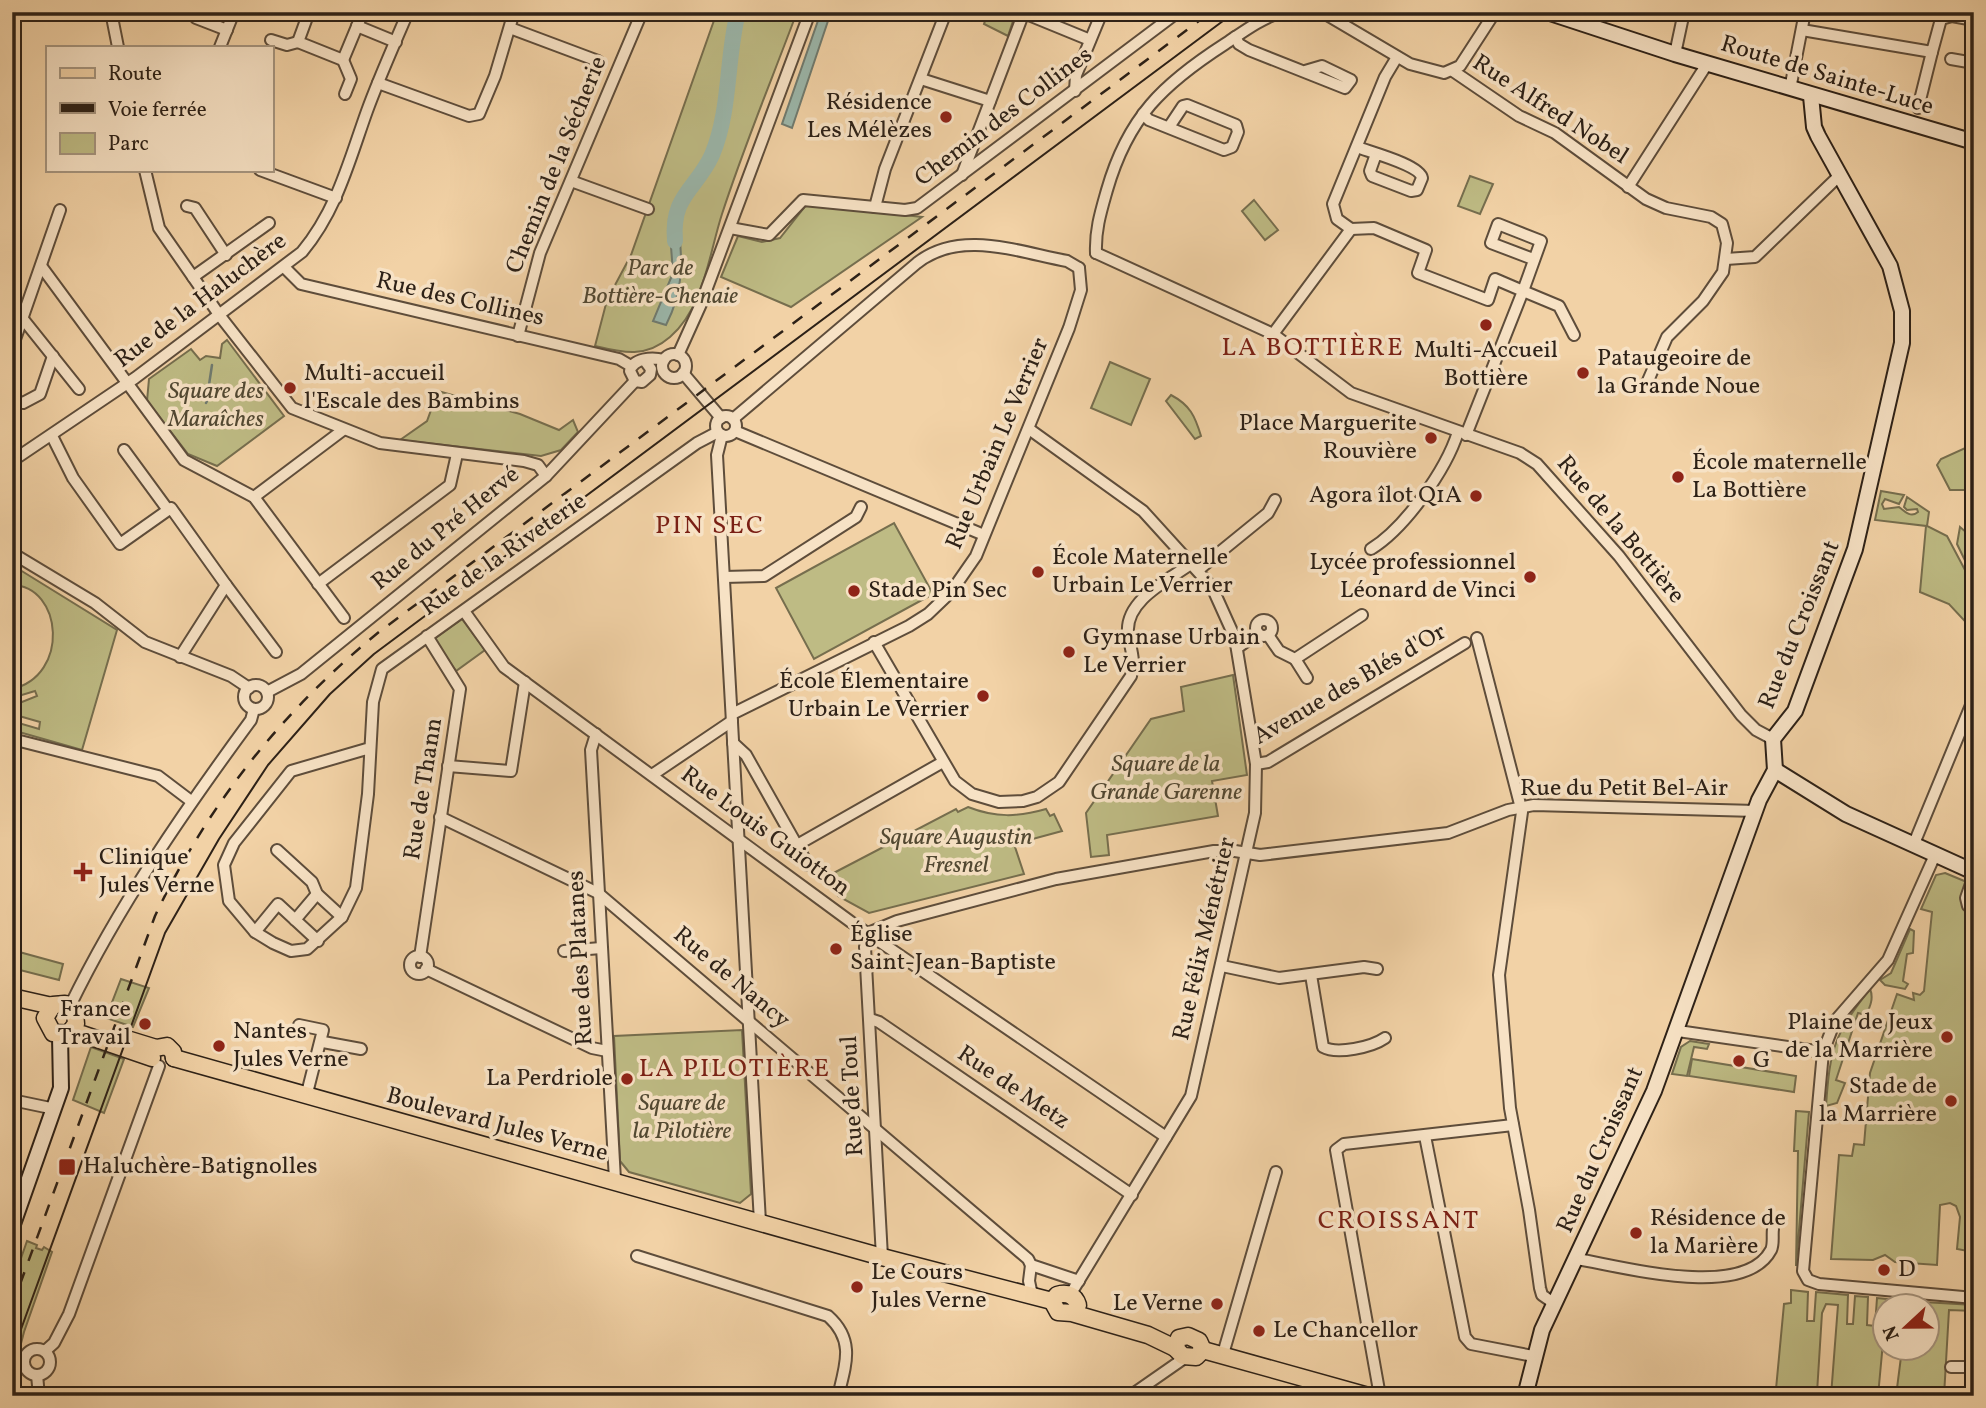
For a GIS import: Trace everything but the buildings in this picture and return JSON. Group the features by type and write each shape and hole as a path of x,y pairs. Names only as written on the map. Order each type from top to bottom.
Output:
{"main road":[{"path":"12,997 48,1013"},
{"path":"12,1008 48,1013 63,1003 85,1025 156,1057"},
{"path":"65,1035 76,1026 73,1012"},
{"path":"48,1013 49,1030 65,1035 82,1034 156,1057"},
{"name":"Boulevard Jules Verne","path":"156,1057 169,1047 174,1059 615,1180 882,1257 1032,1295 1052,1301 1059,1312 1075,1298"},
{"path":"1075,1298 1180,1348 1196,1339 1203,1350 1345,1392 1368,1396"}],"street":[{"path":"111,12 118,46"},
{"path":"192,12 196,18 227,30"},
{"path":"220,46 234,12"},
{"path":"298,42 309,12"},
{"path":"345,94 351,79 343,60 363,12"},
{"name":"Rue de la Haluchère","path":"12,461 127,384 220,316 285,268 313,239 336,198 378,83 408,12"},
{"path":"378,83 469,116 476,116 482,110 514,12"},
{"name":"Chemin de la Sécherie","path":"517,336 540,253 642,12"},
{"path":"678,355 730,228 810,12"},
{"path":"875,207 885,169 946,12"},
{"path":"1075,91 1076,75 1102,12"},
{"name":"Chemin des Collines","path":"730,228 768,235 803,200 905,210 917,208 1178,12"},
{"path":"683,373 721,418 733,418 909,270 943,247 973,244 1067,261 1079,268 1096,253 1096,232 1116,162 1126,138 1159,92 1181,73 1235,37 1281,12"},
{"path":"1322,12 1397,57 1434,71 1453,71 1495,12"},
{"name":"Route de Sainte-Luce","path":"1547,12 1811,96 1974,142"},
{"path":"1675,54 1684,12"},
{"path":"1790,89 1805,12"},
{"path":"962,175 1024,13 1090,40"},
{"path":"1918,108 1941,19 1952,16 1974,20"},
{"path":"357,26 396,42"},
{"path":"510,28 598,61"},
{"path":"1802,30 1933,52"},
{"path":"1235,37 1239,44 1250,50 1305,71"},
{"path":"271,40 287,45 298,42 343,60"},
{"path":"1397,57 1385,77 1333,204 1337,219 1351,229 1374,228 1426,250 1418,273 1488,300 1495,279 1559,306 1574,335"},
{"path":"1951,59 1974,63"},
{"path":"1629,187 1707,64"},
{"name":"Rue Alfred Nobel","path":"1453,71 1518,116 1555,133 1656,205 1718,220 1727,236 1726,259"},
{"path":"921,79 990,101"},
{"name":"Rue du Croissant","path":"1525,1396 1533,1356 1654,1091 1678,1031 1755,811 1775,770 1773,739 1795,711 1855,549 1900,365 1902,312 1894,278 1887,259 1814,127 1811,96"},
{"path":"1143,114 1149,120 1224,150 1232,147 1238,132 1237,125 1186,105 1169,127"},
{"path":"1357,147 1376,154 1421,172 1417,190 1411,191 1372,176 1370,172 1376,154"},
{"path":"145,172 159,228 220,316 289,406 343,430 390,445 524,461 538,465 546,476"},
{"path":"265,172 336,198"},
{"path":"1647,383 1667,337 1712,290 1726,259 1755,257 1840,175"},
{"path":"571,181 648,209"},
{"path":"187,206 195,208 226,255"},
{"path":"12,348 60,210"},
{"path":"193,277 269,223"},
{"path":"1273,334 1351,229"},
{"name":"Rue de la Bottière","path":"1096,253 1273,334 1351,393 1520,453 1549,474 1619,556 1741,715 1756,730 1773,739"},
{"path":"1371,549 1391,536 1403,522 1462,433 1534,265 1533,259"},
{"path":"41,266 184,460 254,497 344,618"},
{"name":"Rue des Collines","path":"285,268 301,284 619,359 631,366"},
{"name":"Rue Urbain Le Verrier","path":"652,775 732,718 909,626 946,597 976,556 1029,429 1081,290 1079,268"},
{"path":"23,319 79,389"},
{"path":"667,375 662,366 669,355 678,355 685,363 683,373"},
{"path":"13,403 23,403 40,394 53,356"},
{"path":"664,360 636,361 631,366 630,374 635,381 667,375 673,377 683,373"},
{"path":"645,361 651,369 649,378"},
{"name":"Rue du Pré Hervé","path":"267,692 301,674 546,476 635,381"},
{"path":"1351,393 1354,381"},
{"path":"721,418 717,425 720,434 717,455 760,1222"},
{"path":"720,434 731,435 735,430 733,418"},
{"name":"Rue Félix Ménétrier","path":"1029,429 1143,511 1195,567 1223,608 1237,648 1256,764 1255,813 1191,1096 1075,1298"},
{"path":"254,497 343,430"},
{"path":"735,430 984,534"},
{"name":"Rue de la Riveterie","path":"342,917 356,888 361,867 373,702 382,669 697,443 720,434"},
{"path":"52,436 73,478 120,544 171,508 276,652"},
{"path":"124,450 168,510"},
{"path":"318,584 450,485 457,454"},
{"path":"874,642 943,762 964,788 982,799 1023,802 1037,797 1059,782 1131,676 1134,666 1129,622 1137,608 1165,579 1195,567 1268,513 1275,500"},
{"path":"724,577 764,576 856,517 861,507"},
{"path":"12,553 95,603 145,642 230,676 249,688"},
{"path":"180,657 226,584"},
{"name":"Rue Louis Guiotton","path":"464,611 504,667 524,682 868,933 1166,1137"},
{"path":"1295,659 1363,615"},
{"path":"1237,648 1263,634 1279,651 1295,659 1307,678"},
{"name":"Rue de Thann","path":"427,636 459,683 420,957 412,959 411,970 418,974 426,969 592,1048 607,1051"},
{"path":"1477,638 1521,807 1499,975 1513,1125 1529,1210 1539,1288 1542,1295 1555,1304"},
{"name":"Avenue des Blés d'Or","path":"1256,764 1268,762 1465,643"},
{"path":"448,766 511,771 524,682"},
{"path":"249,688 258,685 267,692 265,705 254,709"},
{"path":"249,688 245,701 254,709"},
{"path":"1913,846 1974,698"},
{"path":"73,1012 134,890 150,870 191,801 251,720 254,709"},
{"name":"Rue des Platanes","path":"596,734 591,750 615,1180"},
{"path":"12,739 158,776 191,801"},
{"path":"733,743 746,755 808,865"},
{"path":"277,850 312,882 317,894 342,917 307,949 291,951 255,932 229,901 224,866 234,843 291,771 370,748"},
{"path":"797,845 943,762"},
{"path":"1775,770 1846,814 1973,872 1966,898 1968,906 1974,909"},
{"name":"Rue du Petit Bel-Air","path":"868,933 897,921 1056,879 1214,851 1260,855 1448,833 1521,807 1755,811"},
{"name":"Rue de Nancy","path":"440,817 598,893 1028,1259 1031,1265 1075,1298"},
{"path":"1935,855 1888,960 1835,1021 1823,1052 1804,1271 1808,1280 1819,1284 1974,1298"},
{"path":"295,920 317,894"},
{"path":"255,932 278,904 318,941"},
{"name":"Rue de Toul","path":"868,933 864,947 882,1257"},
{"path":"564,951 601,948"},
{"path":"1222,966 1279,978 1364,967 1377,969"},
{"path":"1311,975 1323,1047 1332,1050 1375,1045 1385,1038"},
{"name":"Rue de Metz","path":"870,1019 879,1022 1132,1195"},
{"path":"299,1025 323,1030 323,1042 306,1097"},
{"path":"1678,1031 1823,1052"},
{"path":"12,1227 61,1088 65,1035"},
{"path":"323,1042 361,1049"},
{"path":"46,1351 54,1343 66,1321 156,1057"},
{"path":"12,1100 55,1109"},
{"path":"1380,1396 1336,1156 1339,1146 1513,1125"},
{"path":"1425,1136 1465,1337 1471,1344 1533,1356"},
{"path":"1223,1354 1276,1172"},
{"path":"1577,1259 1686,1277 1733,1275 1763,1260 1772,1248 1773,1229"},
{"path":"637,1256 828,1317 838,1325 848,1345 838,1396"},
{"path":"1031,1265 1029,1281 1032,1295"},
{"path":"1130,1396 1180,1348"},
{"path":"37,1375 26,1368 26,1355 32,1349 46,1351"},
{"path":"37,1375 50,1366 46,1351"},
{"path":"1951,1367 1974,1367"},
{"path":"37,1375 38,1396"}],"green space":[{"name":"Parc de Bottière-Chenaie","path":"717,12 797,12 739,163 704,280 691,311 670,337 652,348 625,352 595,346 607,300 631,255"},
{"path":"988,12 1016,12 1008,36 984,24"},
{"path":"1470,176 1493,184 1480,214 1458,206"},
{"path":"1254,200 1278,230 1265,240 1242,211"},
{"path":"807,204 922,217 791,307 721,277 738,236 762,242 780,238"},
{"name":"Square des Maraîches","path":"227,340 284,416 217,466 188,454 147,401 149,379 191,349 200,360 206,356 220,358 222,344"},
{"path":"1110,362 1150,379 1131,425 1091,408"},
{"path":"438,391 520,414 559,430 573,420 578,432 561,450 541,456 400,440 427,421"},
{"path":"1171,395 1191,412 1201,436 1195,439 1166,401"},
{"path":"1974,444 1974,490 1950,490 1937,465 1941,459"},
{"path":"1881,491 1904,495 1899,504 1885,499 1882,504 1884,509 1899,507 1908,514 1915,514 1917,509 1907,510 1904,507 1907,497 1929,512 1927,526 1947,536 1974,587 1974,631 1949,604 1920,592 1926,526 1875,520"},
{"name":"Stade Pin Sec","path":"894,523 933,594 814,659 776,588"},
{"path":"1960,527 1967,533 1974,532 1974,579 1957,544"},
{"path":"12,565 117,630 82,750 12,730 12,721 39,729 40,722 12,714 12,706 37,696 35,691 12,698 12,689 31,681 44,667 51,651 53,632 50,615 42,600 29,589 12,585"},
{"path":"462,619 485,650 456,671 434,639"},
{"name":"Square de la Grande Garenne","path":"1233,675 1247,775 1212,781 1218,816 1107,835 1109,855 1091,857 1086,813 1151,719 1184,711 1181,687"},
{"name":"Square Augustin Fresnel","path":"968,807 1007,815 1046,809 1050,816 1054,814 1062,831 1014,844 1024,874 869,913 838,896 826,877 956,809 958,812"},
{"path":"1945,873 1974,885 1974,1289 1966,1288 1968,1251 1957,1249 1960,1217 1956,1206 1950,1203 1940,1205 1937,1265 1895,1262 1885,1255 1873,1260 1831,1259 1839,1155 1852,1156 1854,1144 1864,1145 1870,1073 1897,994 1914,1000 1913,993 1920,995 1924,991 1932,912 1921,909 1936,875"},
{"path":"1910,929 1914,931 1913,953 1907,954 1903,981 1908,984 1905,989 1885,985 1880,980 1891,973"},
{"path":"12,950 63,964 59,980 12,968"},
{"path":"121,979 149,988 133,1027 106,1018"},
{"path":"1870,989 1870,1006 1866,1015 1858,1013 1836,1080 1845,1083 1837,1103 1826,1106 1836,1043 1848,1019"},
{"name":"Square de la Pilotière","path":"742,1030 751,1194 740,1203 629,1172 620,1161 614,1036"},
{"path":"1690,1041 1709,1044 1707,1049 1694,1047 1687,1076 1672,1074 1681,1047"},
{"path":"91,1047 124,1059 104,1113 73,1100"},
{"path":"1692,1059 1796,1076 1794,1092 1689,1076"},
{"path":"1796,1111 1809,1112 1796,1266 1798,1151 1794,1151"},
{"path":"27,1241 37,1245 36,1248 42,1250 44,1247 52,1252 24,1332 12,1378 12,1284"},
{"path":"1791,1290 1808,1292 1807,1321 1814,1321 1816,1292 1848,1295 1847,1324 1853,1324 1855,1296 1868,1297 1870,1362 1881,1362 1878,1396 1831,1396 1838,1305 1826,1304 1822,1313 1817,1393 1776,1389 1784,1304 1791,1303"},
{"path":"1940,1303 1974,1305 1974,1311 1949,1310 1944,1396 1896,1396 1900,1362 1940,1362"}],"shaded area":[{"path":"821,12 831,12 792,128 782,124"},
{"path":"669,220 678,223 681,275 676,300 666,325 653,321 673,273"}],"waterway":[{"path":"675,241 677,213 681,203 706,167 718,138 738,12"},
{"path":"207,398 212,365"}],"tram line":[{"path":"12,1354 165,933 219,839 268,765 330,694 374,654 1235,12"}],"railway":[{"path":"12,1306 155,916 199,835 224,797 280,727 344,662 379,632 1211,12"}],"place":[{"name":"Résidence Les Mélèzes","path":"946,117"},
{"name":"Multi-Accueil Bottière","path":"1486,325"},
{"name":"Pataugeoire de la Grande Noue","path":"1583,373"},
{"name":"Multi-accueil l'Escale des Bambins","path":"290,388"},
{"name":"Place Marguerite Rouvière","path":"1431,438"},
{"name":"École maternelle La Bottière","path":"1678,477"},
{"name":"Agora îlot Q1A","path":"1476,496"},
{"name":"École Maternelle Urbain Le Verrier","path":"1038,572"},
{"name":"Lycée professionnel Léonard de Vinci","path":"1530,577"},
{"name":"Stade Pin Sec","path":"854,591"},
{"name":"Gymnase Urbain Le Verrier","path":"1069,652"},
{"name":"École Élementaire Urbain Le Verrier","path":"983,696"},
{"name":"Clinique Jules Verne","path":"83,872"},
{"name":"Église Saint-Jean-Baptiste","path":"836,949"},
{"name":"France Travail","path":"145,1024"},
{"name":"Plaine de Jeux de la Marrière","path":"1947,1037"},
{"name":"Nantes Jules Verne","path":"219,1046"},
{"name":"G","path":"1739,1061"},
{"name":"La Perdriole","path":"627,1079"},
{"name":"Stade de la Marrière","path":"1951,1101"},
{"name":"Haluchère-Batignolles","path":"67,1167"},
{"name":"Résidence de la Marière","path":"1636,1233"},
{"name":"D","path":"1884,1270"},
{"name":"Le Cours Jules Verne","path":"857,1287"},
{"name":"Le Verne","path":"1217,1304"},
{"name":"Le Chancellor","path":"1259,1331"}],"district":[{"name":"LA BOTTIÈRE","path":"1313,348"},
{"name":"PIN SEC","path":"710,526"},
{"name":"LA PILOTIÈRE","path":"735,1069"},
{"name":"CROISSANT","path":"1399,1221"}]}
